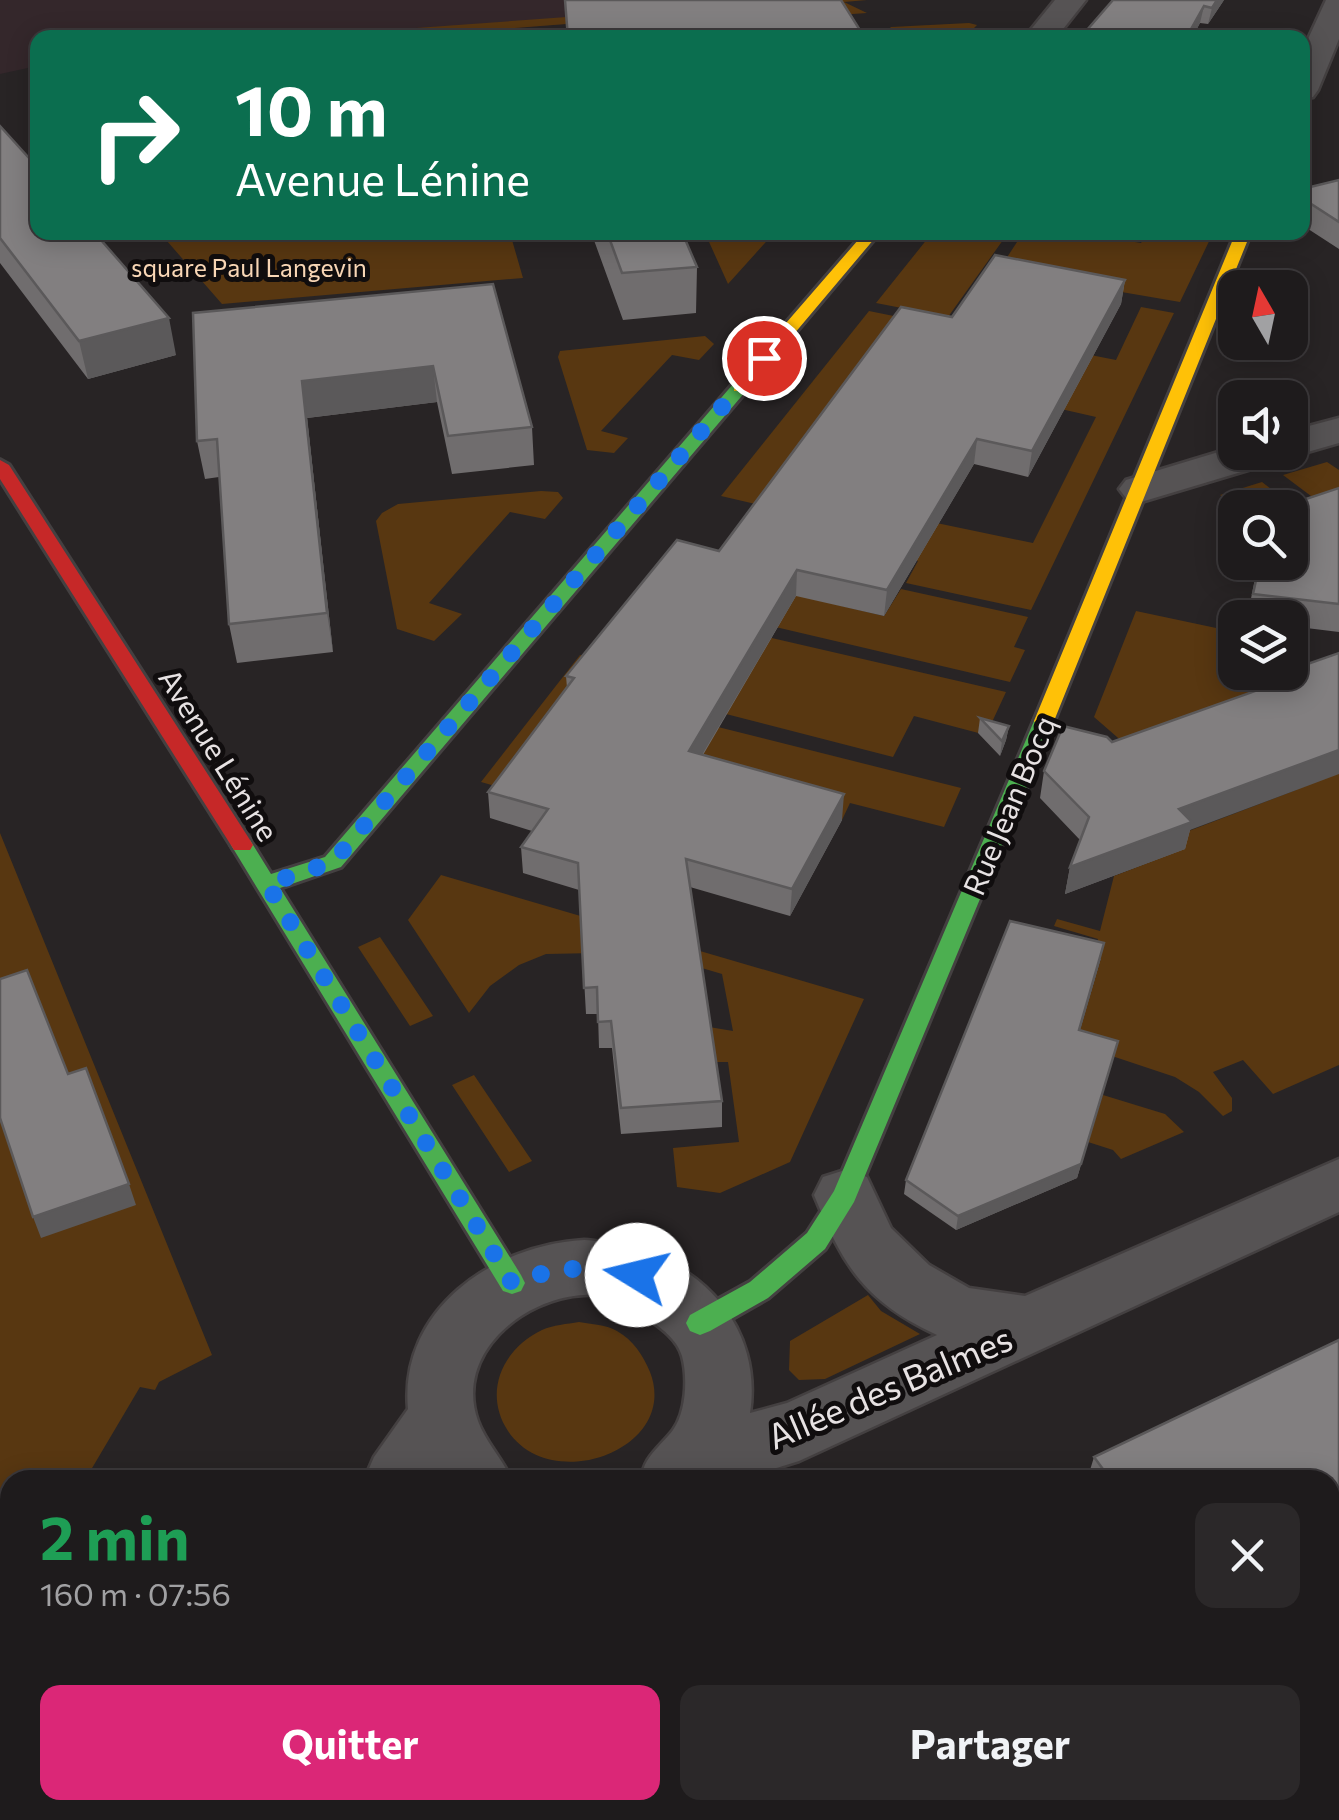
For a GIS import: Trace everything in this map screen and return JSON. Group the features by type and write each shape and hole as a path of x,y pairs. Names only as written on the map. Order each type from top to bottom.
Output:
{"street":[{"path":"1046,30 1071,0"},
{"path":"1310,71 1339,2"},
{"path":"267,884 333,862 866,240"},
{"name":"Rue Jean Bocq","path":"700,1323 760,1290 816,1242 845,1195 1141,489 1241,240"},
{"path":"1308,439 1339,430"},
{"name":"Avenue Lénine","path":"0,465 267,884 512,1283"},
{"path":"1141,489 1218,466"},
{"name":"Allée des Balmes","path":"686,1470 799,1430 1339,1184"},
{"name":"Allée des Balmes","path":"845,1195 867,1245 906,1284 957,1314 1031,1326"},
{"path":"469,1470 453,1452 440,1420 438,1387 449,1345 475,1310 512,1283 552,1269 595,1267 637,1275 673,1295 700,1323 717,1357 720,1395 710,1434 682,1470"},
{"path":"406,1470 440,1420"}],"shaded area":[{"path":"0,0 746,0 750,9 516,30 30,30 30,68 0,74"}],"green space":[{"path":"746,0 867,0 844,2 867,13 779,19 734,11 516,30 388,30 747,4"},
{"path":"977,25 972,30 888,30"},
{"name":"square Paul Langevin","path":"166,240 512,240 523,278 222,304"},
{"path":"708,240 768,240 728,284"},
{"path":"926,240 1003,240 948,317 876,303"},
{"path":"1018,240 1210,240 1180,302 998,271"},
{"path":"1141,307 1174,313 1031,610 906,583 918,561 873,551 883,534 721,496 869,311 958,329 927,521 1033,543 1096,417 1026,401 1055,348 1116,360"},
{"path":"705,336 714,344 699,360 672,355 601,431 628,438 614,453 587,450 558,357 560,351"},
{"path":"1327,462 1339,470 1339,532 1323,505 1283,475"},
{"path":"1262,482 1272,490 1236,490"},
{"path":"558,492 563,498 545,519 510,512 429,603 462,614 434,641 397,629 376,521 382,513 398,504"},
{"path":"901,589 1028,617 1014,647 1025,650 1010,682 767,625 787,593 884,616"},
{"path":"1136,611 1218,628 1218,690 1308,690 1308,670 1312,673 1339,737 1339,1065 1273,1094 1243,1060 1213,1072 1232,1098 1232,1111 1223,1116 1199,1092 1175,1077 1076,1044 1101,958 1093,956 1098,939 1054,926 1057,919 1100,931 1114,876 1184,849 1173,837 1296,790 1140,757 1094,717"},
{"path":"759,635 1006,692 986,735 914,716 893,757 726,714"},
{"path":"580,655 605,661 718,727 961,788 944,827 850,803 842,820 669,836 481,782"},
{"path":"0,833 212,1355 159,1382 155,1390 140,1387 91,1470 0,1470"},
{"path":"441,875 864,999 790,1162 720,1193 677,1187 673,1148 739,1142 728,1062 715,1062 709,1027 733,1031 722,974 648,952 546,954 519,965 490,986 469,1013 408,920"},
{"path":"380,937 433,1016 410,1026 358,947"},
{"path":"474,1075 532,1161 509,1172 452,1085"},
{"path":"1103,1095 1165,1114 1184,1132 1121,1159 1113,1150 1088,1142"},
{"path":"868,1295 881,1311 920,1334 825,1379 799,1380 789,1370 790,1341"},
{"path":"579,1322 613,1329 633,1343 650,1372 654,1399 647,1423 630,1442 606,1455 580,1461 553,1460 528,1450 508,1431 497,1402 497,1387 507,1360 528,1338 546,1328"}],"building":[{"path":"565,0 841,0 860,30 567,30"},
{"path":"1113,0 1217,0 1212,8 1204,6 1190,30 1087,30"},
{"path":"0,126 30,159 30,240 101,240 169,318 79,341 0,238"},
{"path":"1339,180 1339,222 1310,203 1310,187"},
{"path":"610,240 685,240 697,267 622,273"},
{"path":"995,255 1125,280 1032,451 977,439 887,590 797,570 689,751 844,794 792,889 686,859 722,1101 621,1108 611,1021 598,1022 597,987 584,988 578,863 521,847 548,809 488,792 574,678 566,676 677,540 719,551 901,307 952,317"},
{"path":"493,284 532,427 448,436 433,366 302,381 327,613 229,624 217,439 197,441 193,313"},
{"path":"1339,488 1339,604 1253,594 1256,580 1308,580 1308,498"},
{"path":"1339,653 1339,750 1179,809 1192,822 1070,867 1089,817 1044,771 1063,726 1107,737 1112,742 1258,690 1308,690 1308,664"},
{"path":"980,718 1009,726 1002,741"},
{"path":"1010,921 1104,943 1079,1030 1118,1041 1081,1164 958,1216 906,1180"},
{"path":"27,970 68,1074 86,1068 129,1184 33,1217 0,1118 0,979"},
{"path":"1339,1340 1339,1470 1104,1470 1094,1457"}],"traffic: fast":[{"path":"267,884 333,862 740,387"},
{"path":"700,1323 759,1290 816,1241 845,1195 1044,721"},
{"path":"242,845 512,1283"}],"traffic: slow":[{"path":"740,387 866,240"},
{"path":"1044,721 1241,240"}],"traffic: jam":[{"path":"0,465 242,845"}],"route":[{"path":"637,1275 595,1267 552,1269 512,1283 267,884 333,862 764,358"}]}
